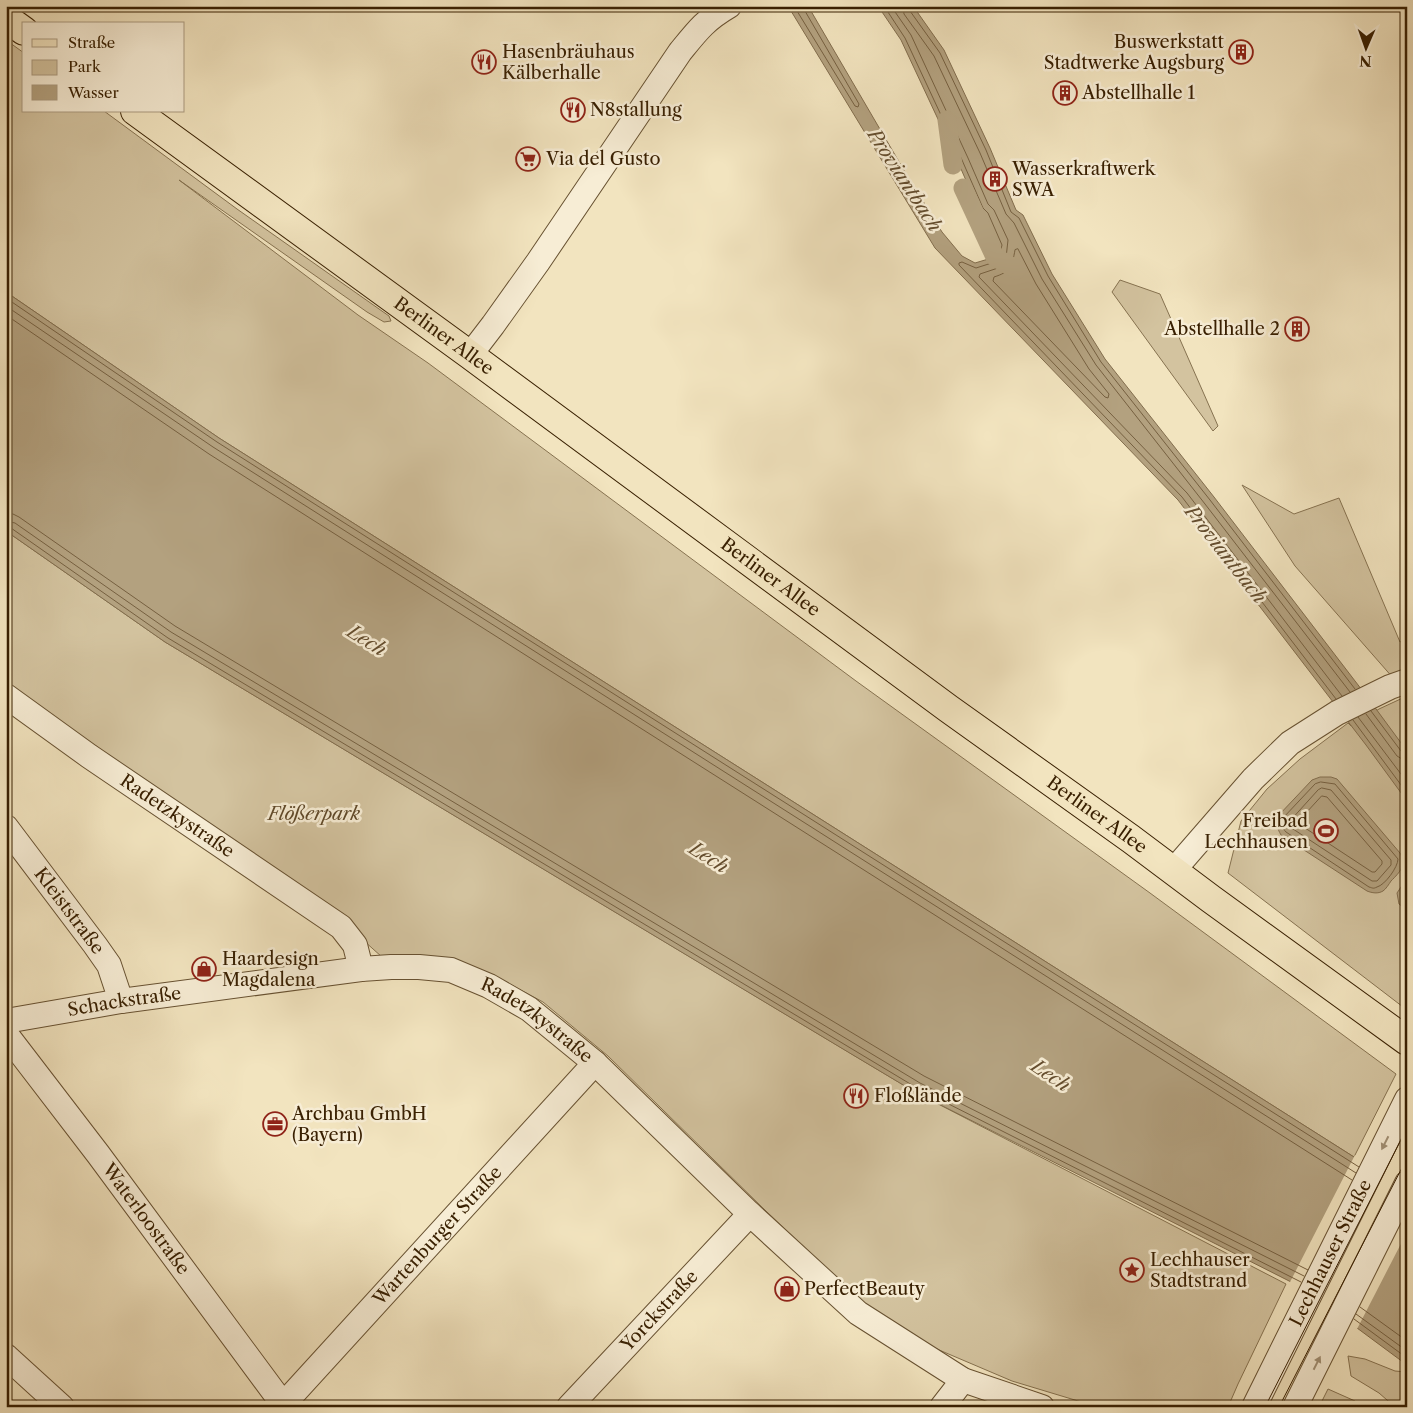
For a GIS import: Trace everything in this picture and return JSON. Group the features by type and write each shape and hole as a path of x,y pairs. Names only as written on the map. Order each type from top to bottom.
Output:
{"main road":[{"path":"6,18 22,30"},
{"name":"Berliner Allee","path":"136,112 470,355 884,662 1131,839 1407,1041"}],"street":[{"path":"470,355 494,325 680,52 699,28 729,6"},
{"path":"1173,871 1252,779 1290,743 1337,714 1407,681"},
{"name":"Radetzkystraße","path":"6,696 89,756 341,927 355,945 361,969 419,967 451,970 489,986 529,1009 595,1063 750,1214 858,1313 963,1380 1042,1407"},
{"name":"Kleiststraße","path":"6,827 95,944 109,966 121,1001"},
{"name":"Schackstraße","path":"6,1021 121,1001 361,969"},
{"name":"Waterloostraße","path":"6,1034 98,1154 283,1406"},
{"name":"Wartenburger Straße","path":"283,1406 595,1063"},
{"name":"Lechhauser Straße","path":"1257,1400 1407,1099"},
{"name":"Lechhauser Straße","path":"1295,1407 1407,1183"},
{"name":"Yorckstraße","path":"569,1407 750,1214"},
{"path":"6,1356 62,1407"},
{"path":"942,1407 963,1380"}],"green space":[{"path":"6,40 22,52 22,112 105,112 237,209 389,316 391,321 384,322 367,312 179,180 358,315 428,363 856,681 1150,893 1396,1074 1354,1157 219,438 6,292"},
{"path":"1120,280 1160,294 1218,426 1213,431 1112,292"},
{"path":"1242,485 1294,514 1339,498 1400,642 1407,639 1407,675 1394,679 1295,566"},
{"name":"Flößerpark","path":"6,531 165,642 915,1092 1286,1284 1228,1407 1098,1407 1012,1381 918,1341 856,1297 608,1056 543,1002 489,973 452,962 382,957 344,923 6,682"},
{"name":"Freibad Lechhausen","path":"1407,696 1407,1010 1228,873 1241,821 1267,789 1300,759 1348,723 1351,726 1379,709"},
{"path":"1348,1356 1365,1359 1395,1371 1407,1372 1407,1407 1395,1407 1379,1393 1351,1376"},
{"path":"1328,1389 1355,1401 1356,1407 1319,1407"}],"water":[{"path":"788,6 808,6 942,232 962,256 975,263 995,257 997,243 984,214 981,215 901,40 878,6 913,6 944,50 990,148 1016,210 1023,215 1052,274 1105,359 1214,497 1407,751 1407,801 1178,500 935,248"},
{"name":"Lech","path":"6,292 219,438 1354,1157 1407,1197 1407,1365 1303,1288 915,1092 165,642 6,531"},
{"path":"1320,777 1337,779 1400,853 1403,865 1383,891 1375,893 1367,891 1281,835 1277,826 1278,816 1312,780"},
{"path":"1407,882 1407,910 1399,904 1397,893 1403,884"}],"pier":[{"path":"1355,1155 1407,1194 1407,1232 1356,1331 1302,1290 1289,1284"}],"waterway":[{"name":"Proviantbach","path":"947,120 953,165"},
{"name":"Proviantbach","path":"963,188 995,257 1017,270"}],"tram line":[{"path":"1265,1407 1407,1128"},
{"path":"1279,1407 1407,1158"}],"place":[{"name":"Buswerkstatt Stadtwerke Augsburg","path":"1241,52"},
{"name":"Hasenbräuhaus Kälberhalle","path":"484,62"},
{"name":"Abstellhalle 1","path":"1065,93"},
{"name":"N8stallung","path":"573,110"},
{"name":"Via del Gusto","path":"528,159"},
{"name":"Wasserkraftwerk SWA","path":"995,179"},
{"name":"Abstellhalle 2","path":"1297,329"},
{"name":"Freibad Lechhausen","path":"1326,831"},
{"name":"Haardesign Magdalena","path":"204,969"},
{"name":"Floßlände","path":"856,1096"},
{"name":"Archbau GmbH (Bayern)","path":"275,1124"},
{"name":"Lechhauser Stadtstrand","path":"1132,1270"},
{"name":"PerfectBeauty","path":"787,1289"}]}
